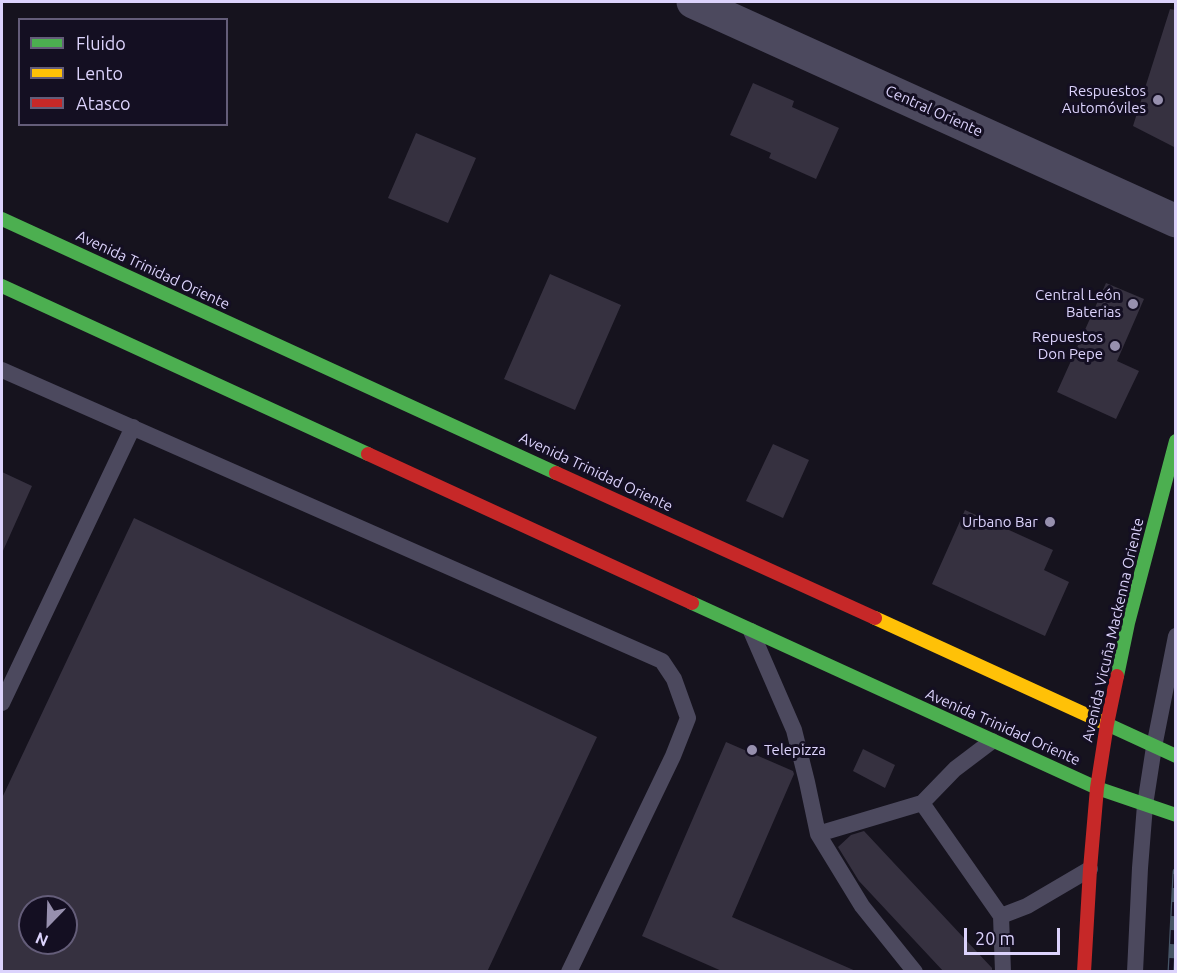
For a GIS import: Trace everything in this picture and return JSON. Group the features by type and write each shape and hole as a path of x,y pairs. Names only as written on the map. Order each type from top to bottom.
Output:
{"main road":[{"name":"Avenida Trinidad Oriente","path":"2,219 1176,756"},
{"name":"Avenida Trinidad Oriente","path":"2,286 992,741 1097,788 1176,815"},
{"name":"Avenida Vicuña Mackenna Oriente","path":"1084,972 1089,869 1097,788 1107,724 1128,623 1176,441"}],"street":[{"name":"Central Oriente","path":"693,2 1176,221"}],"lane":[{"path":"2,370 662,662 674,679 688,718 673,756 569,972"},
{"path":"2,703 133,428"},
{"path":"751,630 794,729 818,834 862,906 915,972"},
{"path":"1135,972 1145,805 1176,636"},
{"path":"818,834 922,803 955,770 992,741"},
{"path":"922,803 1001,916 1003,972"},
{"path":"1001,916 1027,906 1089,869"}],"building":[{"name":"Respuestos Automóviles","path":"1170,9 1176,10 1176,148 1133,126"},
{"path":"753,83 794,101 792,107 839,128 816,179 769,158 771,153 730,135"},
{"path":"416,133 476,158 448,223 388,198"},
{"path":"550,274 621,305 575,410 504,379"},
{"path":"1106,283 1144,299 1117,361 1139,371 1116,419 1057,392"},
{"path":"773,444 809,460 783,518 746,501"},
{"path":"2,472 32,486 2,553"},
{"path":"965,510 1053,550 1044,570 1069,582 1045,636 932,584"},
{"path":"134,518 597,737 487,972 2,972 2,798"},
{"path":"726,742 793,771 794,774 732,917 858,972 724,972 642,936"},
{"path":"863,749 895,765 885,788 853,771"},
{"path":"864,831 992,968 992,972 944,972 859,881 838,847 851,835"}],"railway":[{"path":"1171,972 1176,872"}],"traffic: fast":[{"path":"2,219 556,473"},
{"path":"2,286 368,454"},
{"path":"1117,676 1128,623 1176,441"},
{"path":"692,603 1097,788 1176,815"},
{"path":"1100,721 1176,756"}],"traffic: slow":[{"path":"875,618 1100,721"}],"traffic: jam":[{"path":"368,454 692,603"},
{"path":"556,473 875,618"},
{"path":"1084,972 1097,788 1117,676"}],"place":[{"name":"Respuestos Automóviles","path":"1158,100"},
{"name":"Central León Baterias","path":"1133,304"},
{"name":"Repuestos Don Pepe","path":"1115,346"},
{"name":"Urbano Bar","path":"1050,522"},
{"name":"Telepizza","path":"752,750"}]}
